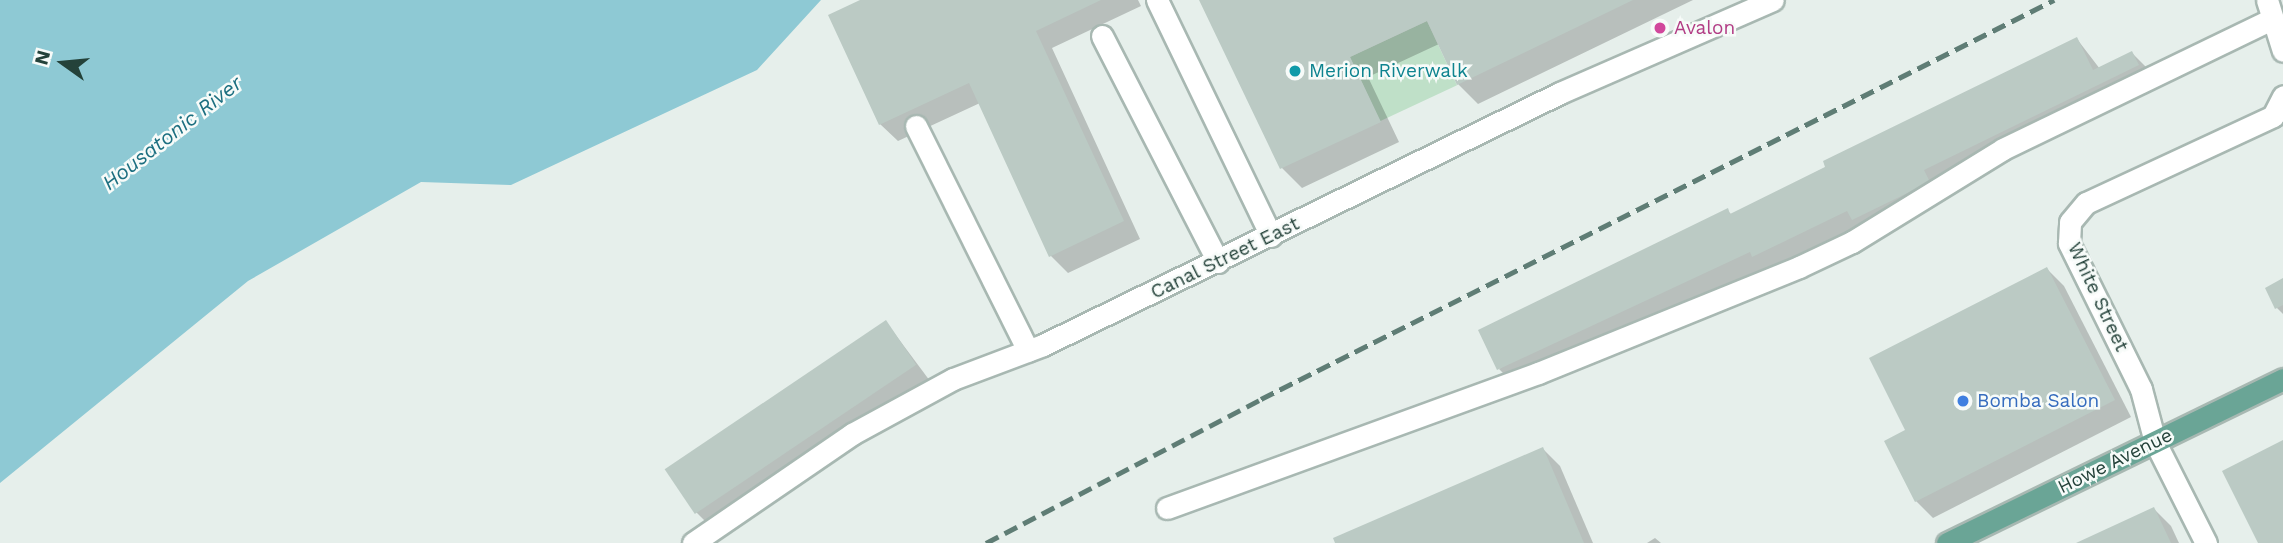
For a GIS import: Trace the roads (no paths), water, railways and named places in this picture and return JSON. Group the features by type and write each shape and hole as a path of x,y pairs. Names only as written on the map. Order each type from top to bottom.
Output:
{"main road":[{"name":"Howe Avenue","path":"1947,543 2283,379"}],"street":[{"path":"1157,0 1271,236"},
{"name":"Canal Street East","path":"693,543 852,434 953,379 1028,351 1271,236 1560,93 1773,0"},
{"path":"1167,508 1538,373 1799,267 1852,242 2003,149 2268,10 2283,51"},
{"path":"1102,36 1218,261"},
{"name":"White Street","path":"2206,543 2155,442 2141,389 2069,243 2070,222 2086,203 2273,116 2283,96"},
{"path":"916,126 1028,351"}],"water":[{"name":"Housatonic River","path":"0,0 821,0 757,70 511,185 421,182 248,281 0,483"}],"railway":[{"path":"986,543 1261,399 2054,0"}],"place":[{"name":"Avalon","path":"1660,28"},
{"name":"Merion Riverwalk","path":"1295,71"},
{"name":"Bomba Salon","path":"1963,401"}]}
